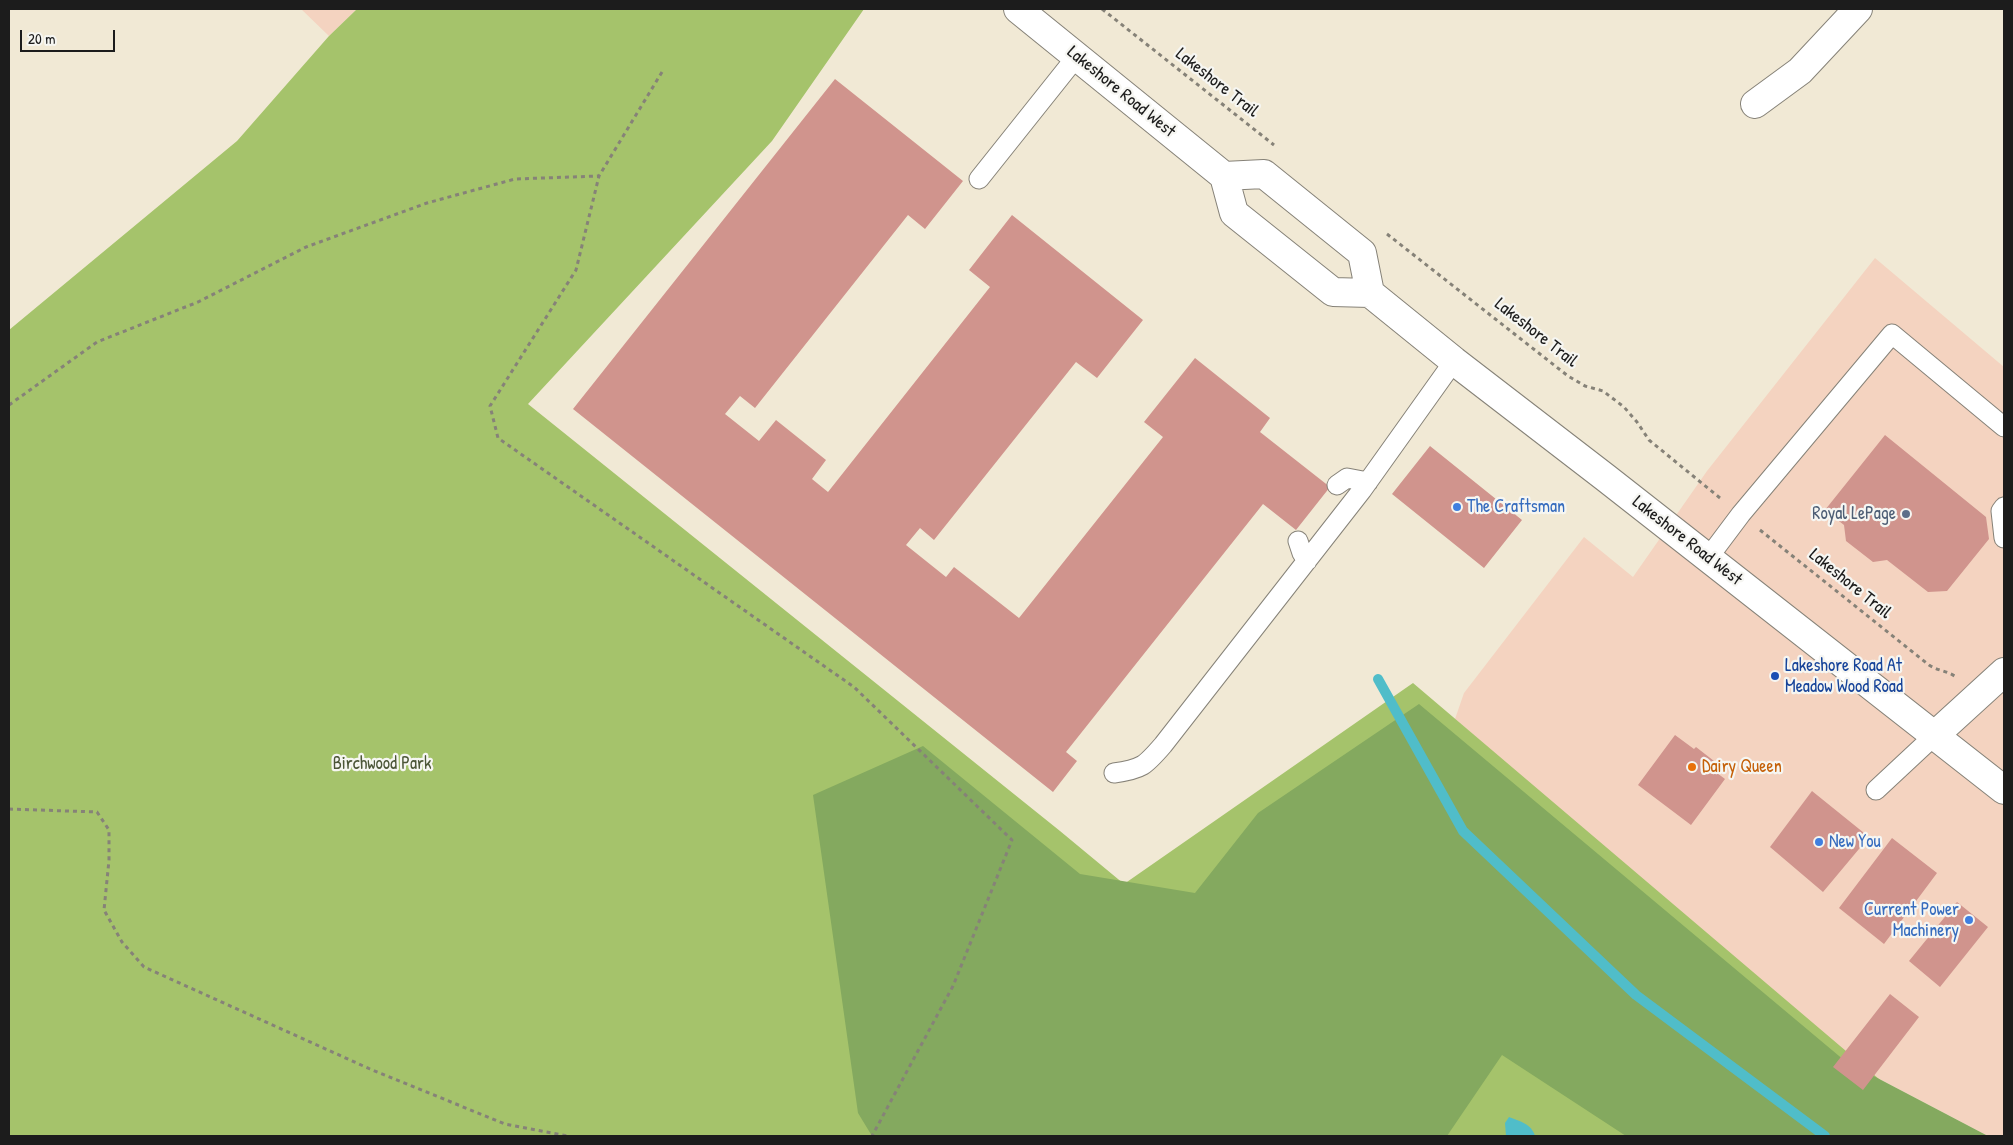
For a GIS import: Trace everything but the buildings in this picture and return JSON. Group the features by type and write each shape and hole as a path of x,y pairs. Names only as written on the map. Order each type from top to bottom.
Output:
{"main road":[{"name":"Lakeshore Road West","path":"1018,9 1224,176"},
{"path":"1755,104 1800,71 1858,9"},
{"path":"1264,174 1362,254 1370,293 1333,292 1234,213 1224,176 1264,174"},
{"name":"Lakeshore Road West","path":"1370,293 1454,361 2004,790"},
{"path":"1935,735 2004,672"}],"lane":[{"path":"979,179 1077,56"},
{"path":"1708,558 1741,514 1892,334 2004,427"},
{"path":"1114,773 1136,770 1149,762 1368,482 1454,361"},
{"path":"1337,485 1347,478 1368,482"},
{"path":"2004,507 2001,511 2004,538"},
{"path":"1298,541 1307,562"},
{"path":"1876,790 1935,735"}],"path":[{"name":"Lakeshore Trail","path":"1102,9 1282,151"},
{"path":"662,72 599,176 576,270 490,406 498,438 854,687 1012,840 953,986 872,1136"},
{"path":"9,405 97,342 198,302 306,247 427,204 515,179 599,176"},
{"name":"Lakeshore Trail","path":"1382,230 1568,376 1585,386 1603,392 1624,408 1637,422 1648,440 1936,670 1951,673"},
{"path":"9,809 97,812 110,830 104,910 122,942 144,967 370,1068 505,1124 568,1136"}],"shaded area":[{"path":"301,9 357,9 329,36"},
{"path":"1875,258 2004,367 2004,1136 1988,1136 1845,1061 1455,719 1464,693 1584,537 1633,577 1707,471"}],"green space":[{"name":"Birchwood Park","path":"357,9 864,9 772,141 528,404 1124,884 1413,683 1946,1136 9,1136 9,330 237,141 329,36"},
{"path":"1419,704 1845,1061 1988,1136 1626,1136 1502,1055 1447,1136 872,1136 858,1113 813,795 923,746 1080,874 1195,893 1258,813"}],"water":[{"path":"1509,1117 1528,1126 1535,1136 1506,1136 1505,1123"}],"waterway":[{"path":"1378,679 1463,831 1636,995 1825,1136"}],"place":[{"name":"The Craftsman","path":"1457,507"},
{"name":"Royal LePage","path":"1906,514"},
{"name":"Lakeshore Road At Meadow Wood Road","path":"1775,676"},
{"name":"Dairy Queen","path":"1692,767"},
{"name":"New You","path":"1819,842"},
{"name":"Current Power Machinery","path":"1969,920"}]}
